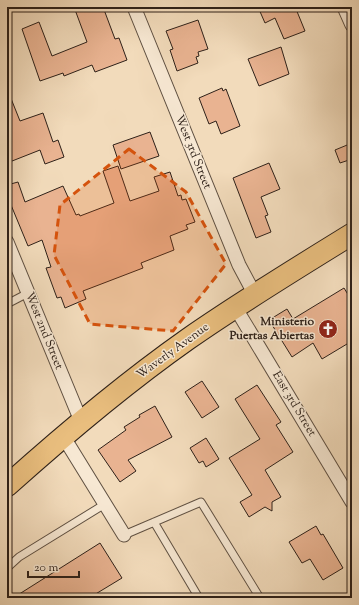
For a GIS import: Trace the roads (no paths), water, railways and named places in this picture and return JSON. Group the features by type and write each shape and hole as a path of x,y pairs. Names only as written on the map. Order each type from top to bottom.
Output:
{"main road":[{"name":"Waverly Avenue","path":"7,486 81,421 188,339 235,307 352,234"}],"street":[{"name":"West 3rd Street","path":"134,7 239,265 255,295"},
{"path":"344,7 352,25"},
{"name":"West 2nd Street","path":"7,242 81,421"},
{"name":"East 3rd Street","path":"235,307 352,502"},
{"path":"63,436 124,536"}],"lane":[{"path":"7,304 28,293"},
{"path":"124,536 201,502 260,598"},
{"path":"7,568 19,556 105,504"},
{"path":"154,522 200,598"}],"place":[{"name":"Ministerio Puertas Abiertas","path":"328,329"}]}
